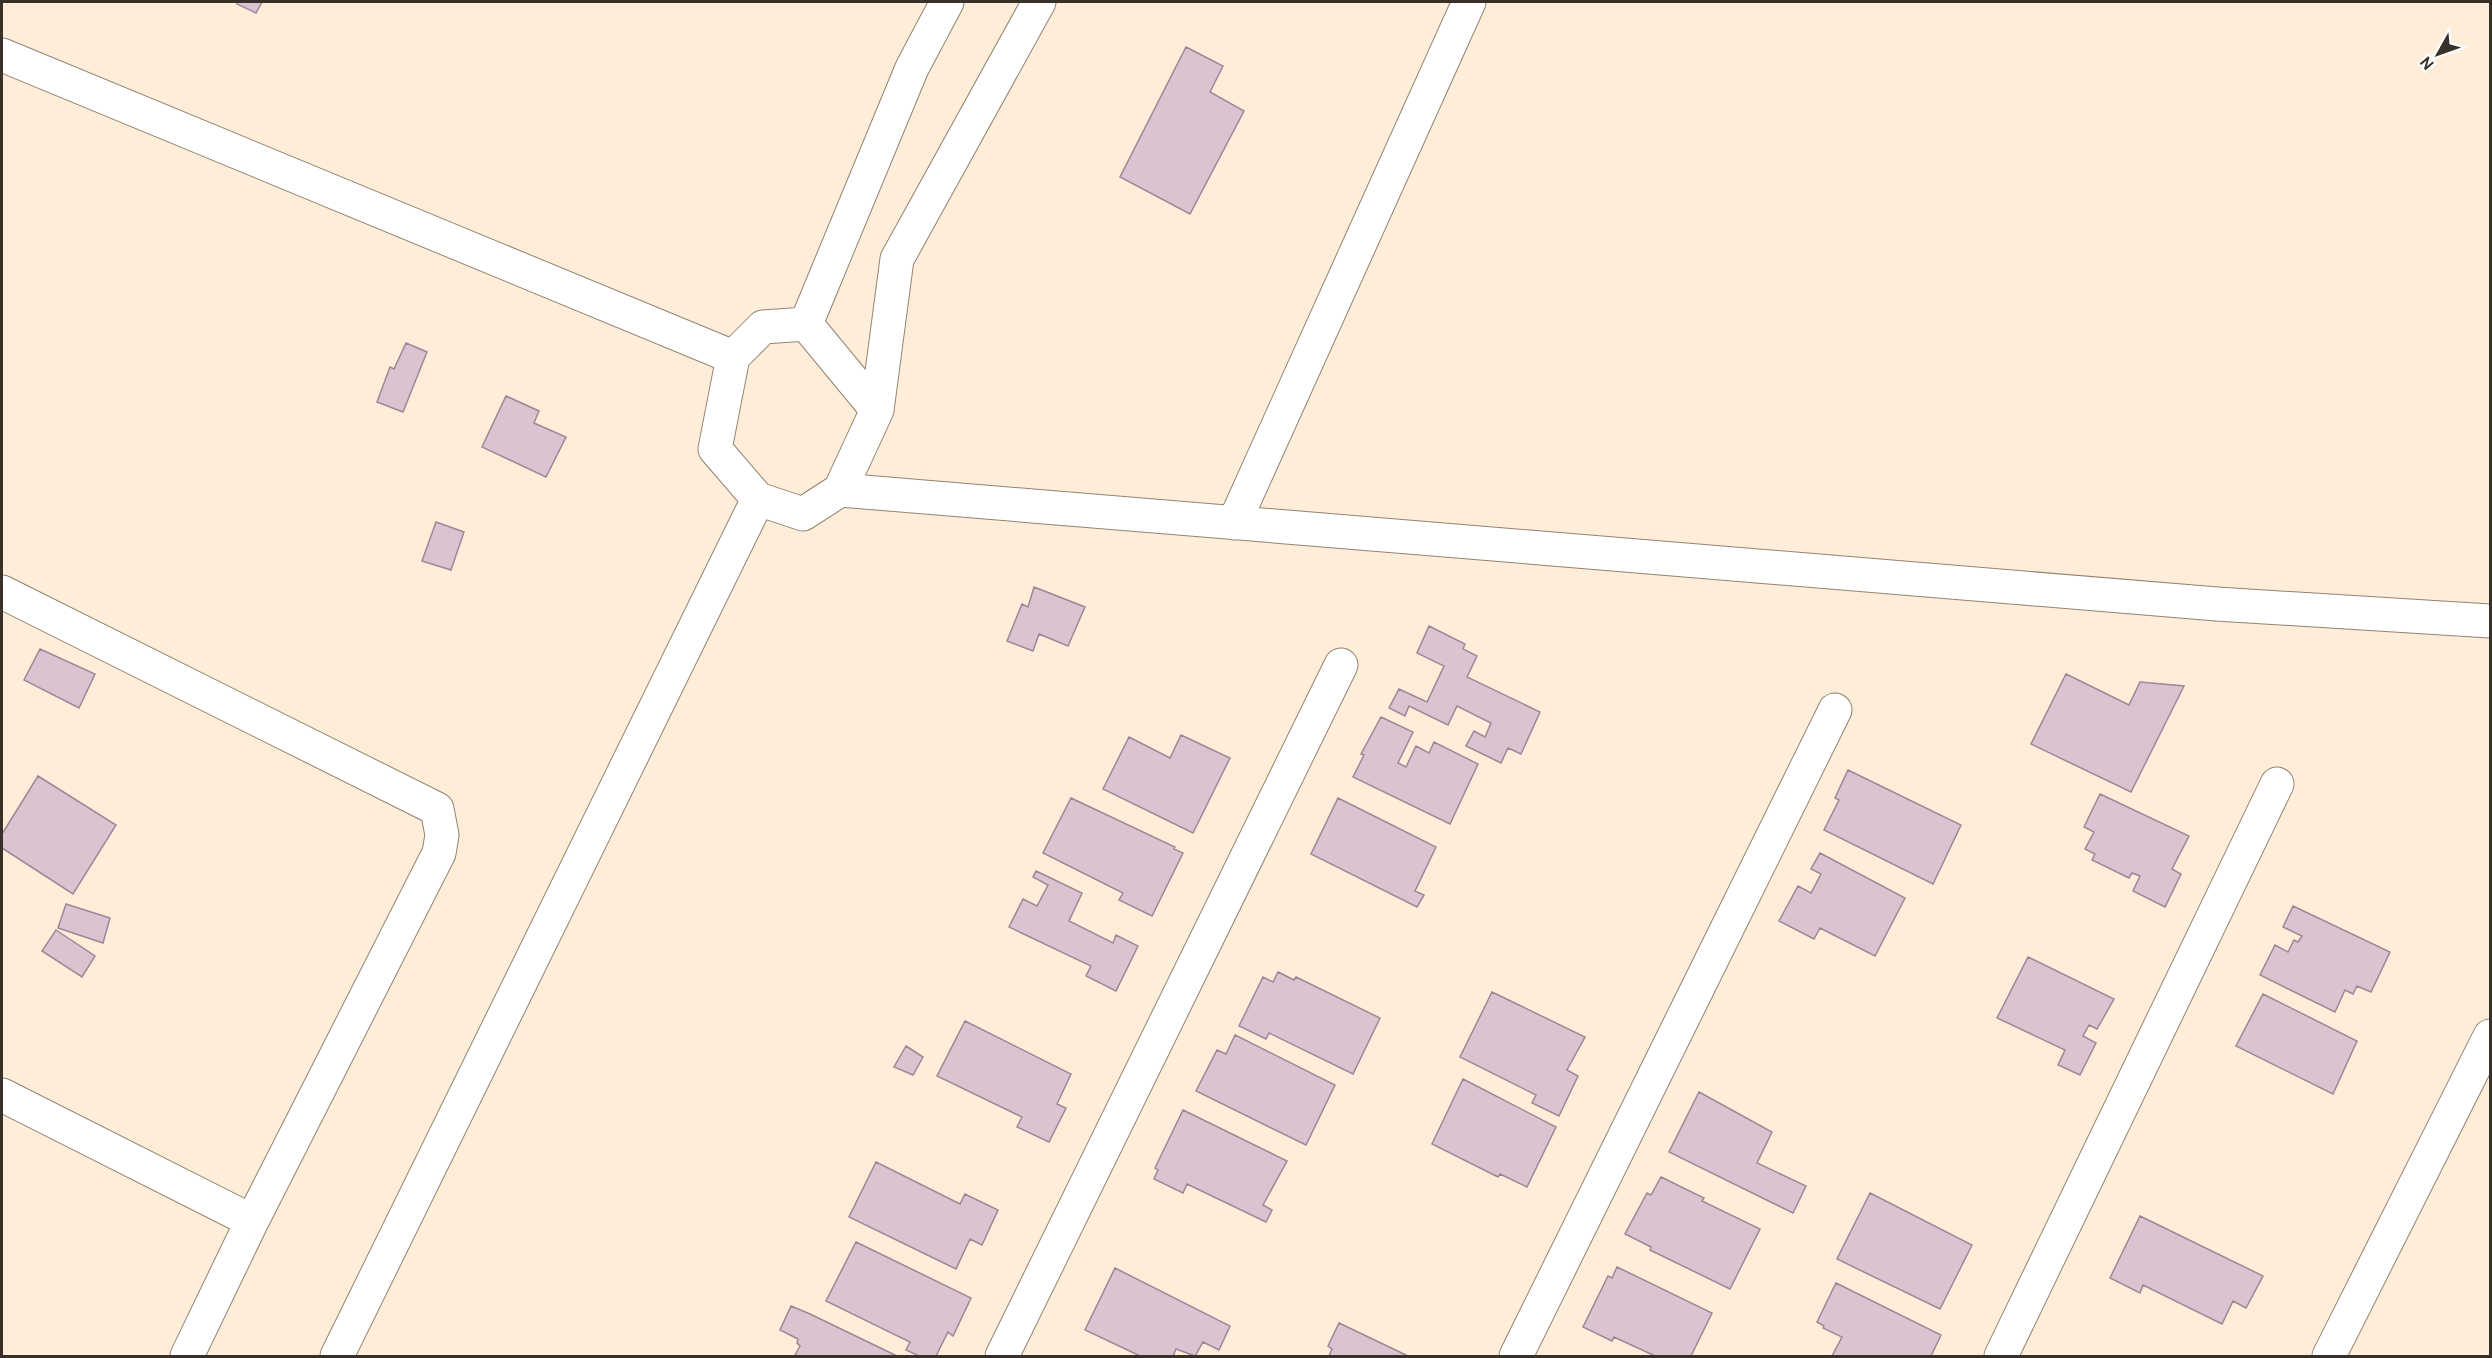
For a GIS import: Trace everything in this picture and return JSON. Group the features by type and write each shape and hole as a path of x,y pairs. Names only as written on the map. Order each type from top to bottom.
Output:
{"street":[{"path":"806,324 912,68 947,2"},
{"path":"806,324 763,327 733,357 715,449 758,499 803,514 840,490 877,410 897,259 1039,2"},
{"path":"1234,523 1469,2"},
{"path":"2,55 733,357"},
{"path":"806,324 877,410"},
{"path":"840,490 2205,603 2490,621"},
{"path":"338,1356 758,499"},
{"path":"2,592 437,809 442,835 439,853 252,1221 187,1356"},
{"path":"1002,1356 1341,665"},
{"path":"1516,1356 1835,710"},
{"path":"2001,1356 2277,784"},
{"path":"2329,1356 2490,1036"},
{"path":"2,1095 252,1221"}],"building":[{"path":"238,2 262,2 256,13 237,4"},
{"path":"1186,47 1223,66 1210,92 1244,111 1190,214 1120,177"},
{"path":"406,343 427,352 403,412 377,402 390,367 394,369"},
{"path":"506,396 539,411 534,423 566,437 546,477 482,447"},
{"path":"436,522 464,532 451,570 422,561"},
{"path":"1034,587 1085,607 1068,646 1039,634 1033,651 1007,641 1022,604 1028,607"},
{"path":"1429,626 1465,644 1463,649 1477,656 1467,677 1540,712 1521,754 1508,748 1501,763 1466,746 1474,731 1485,737 1491,723 1457,706 1448,725 1409,706 1405,716 1389,708 1399,689 1427,702 1444,666 1417,653"},
{"path":"40,649 95,674 79,708 24,680"},
{"path":"2066,674 2129,705 2140,682 2184,686 2131,792 2031,744"},
{"path":"1381,717 1413,732 1398,763 1406,767 1416,746 1429,753 1434,742 1478,764 1450,824 1353,777 1364,755 1361,754"},
{"path":"1181,735 1230,758 1193,833 1103,789 1129,737 1170,758"},
{"path":"1848,770 1961,825 1933,884 1824,830 1839,800 1835,798"},
{"path":"38,776 116,825 73,894 2,848 2,834"},
{"path":"2100,794 2189,836 2172,869 2181,874 2165,907 2133,891 2140,876 2132,873 2129,878 2092,860 2095,854 2085,849 2094,832 2084,827"},
{"path":"1071,798 1175,847 1174,849 1183,853 1152,916 1119,900 1123,893 1043,853"},
{"path":"1338,798 1436,847 1415,891 1424,895 1417,907 1311,854"},
{"path":"1820,853 1905,898 1875,956 1820,928 1814,939 1779,921 1798,886 1811,893 1821,874 1811,869"},
{"path":"1036,871 1082,893 1069,921 1113,943 1116,935 1138,946 1116,991 1086,976 1091,966 1009,927 1023,899 1037,906 1048,885 1033,877"},
{"path":"66,904 110,918 103,943 58,928"},
{"path":"2293,906 2390,952 2371,992 2357,986 2353,994 2345,990 2335,1012 2260,975 2275,945 2288,952 2294,940 2298,942 2302,936 2283,927"},
{"path":"56,930 95,956 82,977 42,951"},
{"path":"2028,957 2114,999 2097,1029 2089,1025 2083,1036 2096,1043 2080,1075 2058,1065 2065,1050 1997,1018"},
{"path":"1278,972 1294,980 1296,977 1380,1018 1353,1074 1269,1033 1266,1039 1239,1026 1263,977 1273,982"},
{"path":"1492,992 1585,1037 1567,1070 1578,1076 1559,1116 1532,1103 1536,1095 1460,1057"},
{"path":"2263,994 2357,1041 2333,1094 2236,1046"},
{"path":"965,1021 1071,1074 1057,1104 1066,1108 1049,1142 1017,1127 1022,1117 937,1076"},
{"path":"1235,1035 1335,1085 1306,1145 1196,1091 1217,1050 1226,1054"},
{"path":"906,1046 923,1057 913,1075 894,1067"},
{"path":"1463,1079 1556,1127 1527,1187 1500,1174 1498,1177 1432,1144"},
{"path":"1699,1092 1772,1132 1757,1163 1806,1186 1793,1213 1669,1152"},
{"path":"1183,1110 1287,1161 1263,1205 1272,1210 1266,1222 1187,1184 1183,1193 1154,1179 1158,1170 1155,1168"},
{"path":"876,1162 960,1204 965,1194 998,1210 982,1245 970,1239 956,1269 849,1217"},
{"path":"1661,1177 1704,1198 1702,1201 1760,1229 1730,1289 1650,1250 1651,1247 1625,1234 1647,1193 1651,1195"},
{"path":"1870,1193 1972,1245 1940,1309 1837,1259"},
{"path":"2140,1216 2263,1276 2246,1308 2233,1301 2222,1324 2143,1285 2140,1293 2110,1278"},
{"path":"856,1242 971,1298 953,1336 948,1332 936,1356 919,1356 906,1350 910,1342 826,1301"},
{"path":"1617,1267 1712,1313 1691,1356 1655,1356 1614,1337 1612,1341 1583,1327 1608,1276 1612,1278"},
{"path":"1115,1268 1230,1326 1219,1350 1203,1342 1195,1356 1176,1349 1173,1356 1140,1356 1085,1330"},
{"path":"1836,1283 1941,1335 1931,1356 1832,1356 1842,1337 1823,1328 1824,1326 1817,1322"},
{"path":"791,1306 897,1356 795,1355 800,1346 797,1343 798,1339 780,1330"},
{"path":"1339,1323 1408,1356 1329,1356 1332,1349 1328,1346"}]}
